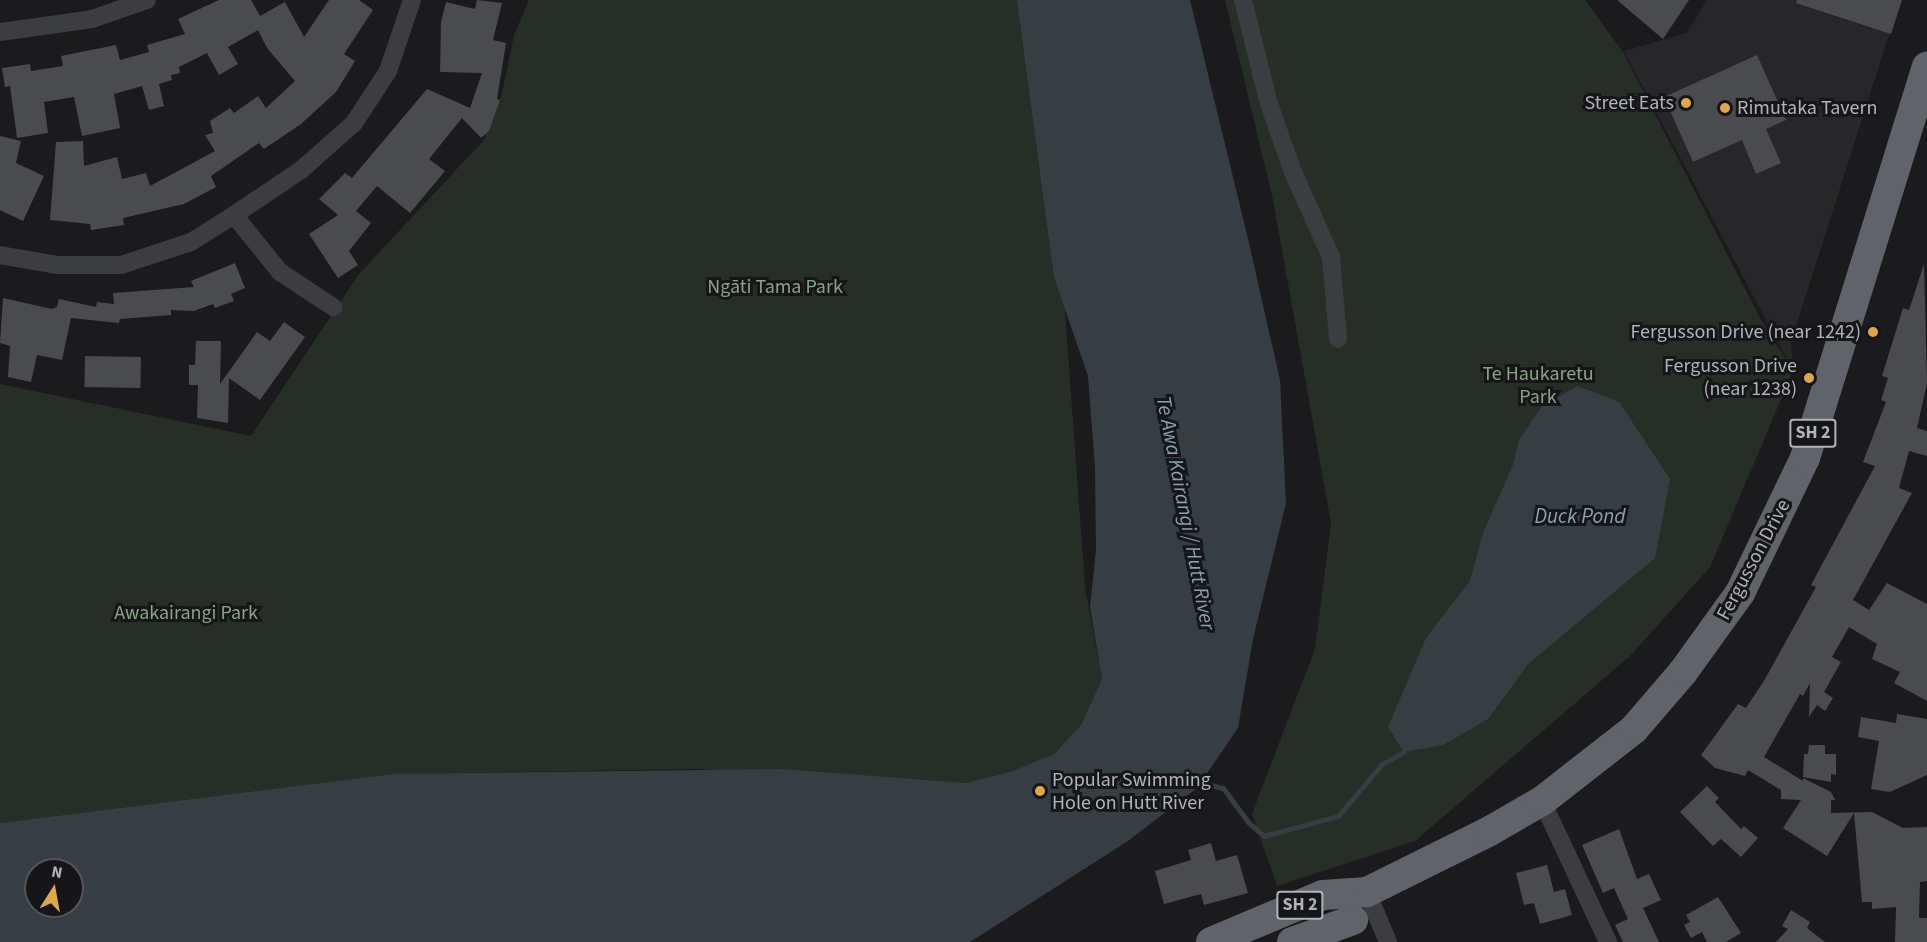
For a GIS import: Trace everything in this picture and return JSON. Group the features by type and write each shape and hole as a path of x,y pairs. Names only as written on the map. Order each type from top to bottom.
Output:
{"highway":[{"name":"Fergusson Drive","path":"1211,942 1323,895 1367,892 1542,801 1634,729 1652,709 1711,636 1760,557 1805,458 1927,67"},
{"name":"SH 2","path":"1292,942 1353,920 1367,892"},
{"path":"1328,942 1353,920"}],"street":[{"path":"0,32 92,19 147,0"},
{"path":"0,255 58,265 120,265 191,242 301,170 354,123 388,71 412,0"},
{"path":"1243,0 1269,104 1293,172 1331,257 1338,339"},
{"path":"234,215 280,272 333,307"},
{"path":"1542,801 1608,942"},
{"path":"1367,892 1388,942"}],"shaded area":[{"path":"1707,0 1900,0 1791,342 1793,371 1624,51 1686,33"}],"green space":[{"path":"529,0 1031,0 1051,119 1085,587 1102,679 1081,725 1054,754 1010,772 965,783 696,769 393,774 0,823 0,384 251,436 359,274 484,140 501,98 514,35"},
{"name":"Te Haukaretu Park","path":"1225,0 1585,0 1623,52 1761,320 1793,371 1710,567 1630,656 1415,841 1277,886 1252,814 1315,649 1331,523 1273,200"}],"water":[{"name":"Te Awa Kairangi / Hutt River","path":"1017,0 1190,0 1280,380 1286,503 1253,639 1238,728 1197,788 1128,841 970,942 0,942 0,823 393,774 780,769 965,783 1010,772 1054,754 1081,725 1102,679 1090,607 1096,550 1095,468 1088,376 1054,277"},
{"name":"Duck Pond","path":"1578,386 1619,402 1670,479 1655,558 1528,664 1488,719 1443,745 1404,752 1388,727 1426,638 1470,581 1483,533 1513,465 1519,440 1542,406"}],"building":[{"path":"219,0 251,0 260,16 285,2 304,37 329,0 359,0 373,10 344,54 355,61 336,92 301,124 264,149 259,143 211,176 216,187 184,204 123,218 124,225 91,230 90,224 50,220 56,142 83,141 84,166 117,157 122,179 146,173 150,186 215,151 205,135 213,133 210,121 230,108 234,113 258,96 266,108 295,81 267,48 258,30 228,47 238,64 219,75 207,53 179,67 180,73 171,75 172,80 159,84 164,106 149,110 142,86 114,94 120,128 82,136 74,97 44,102 48,133 17,138 10,86 5,87 2,68 30,64 31,71 63,66 61,56 116,45 120,60 149,52 147,45 185,34 178,19"},
{"path":"477,0 502,3 493,40 506,43 497,99 500,100 489,131 481,138 462,118 429,159 445,171 410,213 377,186 356,211 371,223 349,251 358,265 338,278 309,234 338,215 319,199 345,173 352,178 427,89 470,108 482,73 440,72 441,22 446,2 475,9"},
{"path":"1617,0 1689,0 1663,39"},
{"path":"1797,0 1902,0 1891,34 1796,3"},
{"name":"Rimutaka Tavern","path":"1757,55 1786,120 1766,129 1781,163 1756,174 1742,140 1693,162 1664,97"},
{"path":"0,136 21,141 16,163 44,176 23,221 0,210"},
{"path":"235,263 245,288 231,294 234,301 215,308 213,304 194,311 171,310 171,315 120,319 119,323 71,318 62,360 37,355 31,382 8,377 10,346 0,343 3,298 52,309 57,307 59,299 96,307 97,302 114,304 113,293 194,287 191,281"},
{"path":"1924,264 1927,383 1917,428 1927,431 1927,456 1909,451 1899,488 1912,493 1853,600 1869,610 1887,583 1927,604 1927,701 1894,683 1900,672 1872,659 1877,644 1849,627 1832,657 1841,662 1824,692 1833,698 1825,711 1817,705 1809,717 1810,683 1803,696 1800,694 1764,757 1803,781 1803,778 1831,792 1835,800 1831,800 1831,813 1872,812 1903,828 1927,827 1927,881 1920,882 1919,918 1927,918 1927,942 1895,942 1896,907 1872,909 1872,902 1862,902 1854,813 1827,856 1783,828 1801,800 1781,799 1781,790 1748,770 1745,776 1715,768 1701,755 1738,704 1746,708 1765,679 1816,587 1811,585 1875,466 1863,462 1886,402 1881,400 1888,378 1882,376 1903,308 1909,310"},
{"path":"284,322 305,337 260,400 229,378 228,423 197,418 198,385 189,385 189,365 195,365 196,341 221,341 220,384 257,332 270,341"},
{"path":"85,356 141,357 140,388 84,387"},
{"path":"1897,714 1927,719 1927,775 1890,792 1871,789 1879,741 1858,737 1861,717 1896,723"},
{"path":"1809,745 1825,745 1825,754 1836,754 1836,775 1831,774 1831,782 1803,777 1804,754 1808,754"},
{"path":"1707,786 1719,798 1715,802 1741,829 1744,826 1758,838 1741,857 1721,839 1713,846 1680,812"},
{"path":"1619,829 1637,879 1649,874 1661,900 1643,908 1659,942 1623,942 1615,925 1628,919 1614,888 1603,893 1582,845"},
{"path":"1211,843 1216,861 1237,855 1248,893 1204,905 1201,894 1164,904 1155,871 1191,860 1188,850"},
{"path":"1547,865 1554,892 1565,889 1572,915 1540,924 1534,903 1524,905 1516,873"},
{"path":"1718,897 1741,933 1726,942 1707,942 1702,932 1691,938 1684,925 1690,922 1686,915"},
{"path":"1791,910 1810,922 1807,928 1825,942 1776,942 1788,929 1782,926"}],"waterway":[{"path":"1196,781 1223,788 1248,822 1264,836 1338,816 1382,764 1404,752"}],"place":[{"name":"Street Eats","path":"1686,103"},
{"name":"Rimutaka Tavern","path":"1725,108"},
{"name":"Fergusson Drive (near 1242)","path":"1873,332"},
{"name":"Fergusson Drive (near 1238)","path":"1809,378"},
{"name":"Popular Swimming Hole on Hutt River","path":"1040,791"}],"park label":[{"name":"Ngāti Tama Park","path":"775,287"},
{"name":"Awakairangi Park","path":"186,613"}]}
